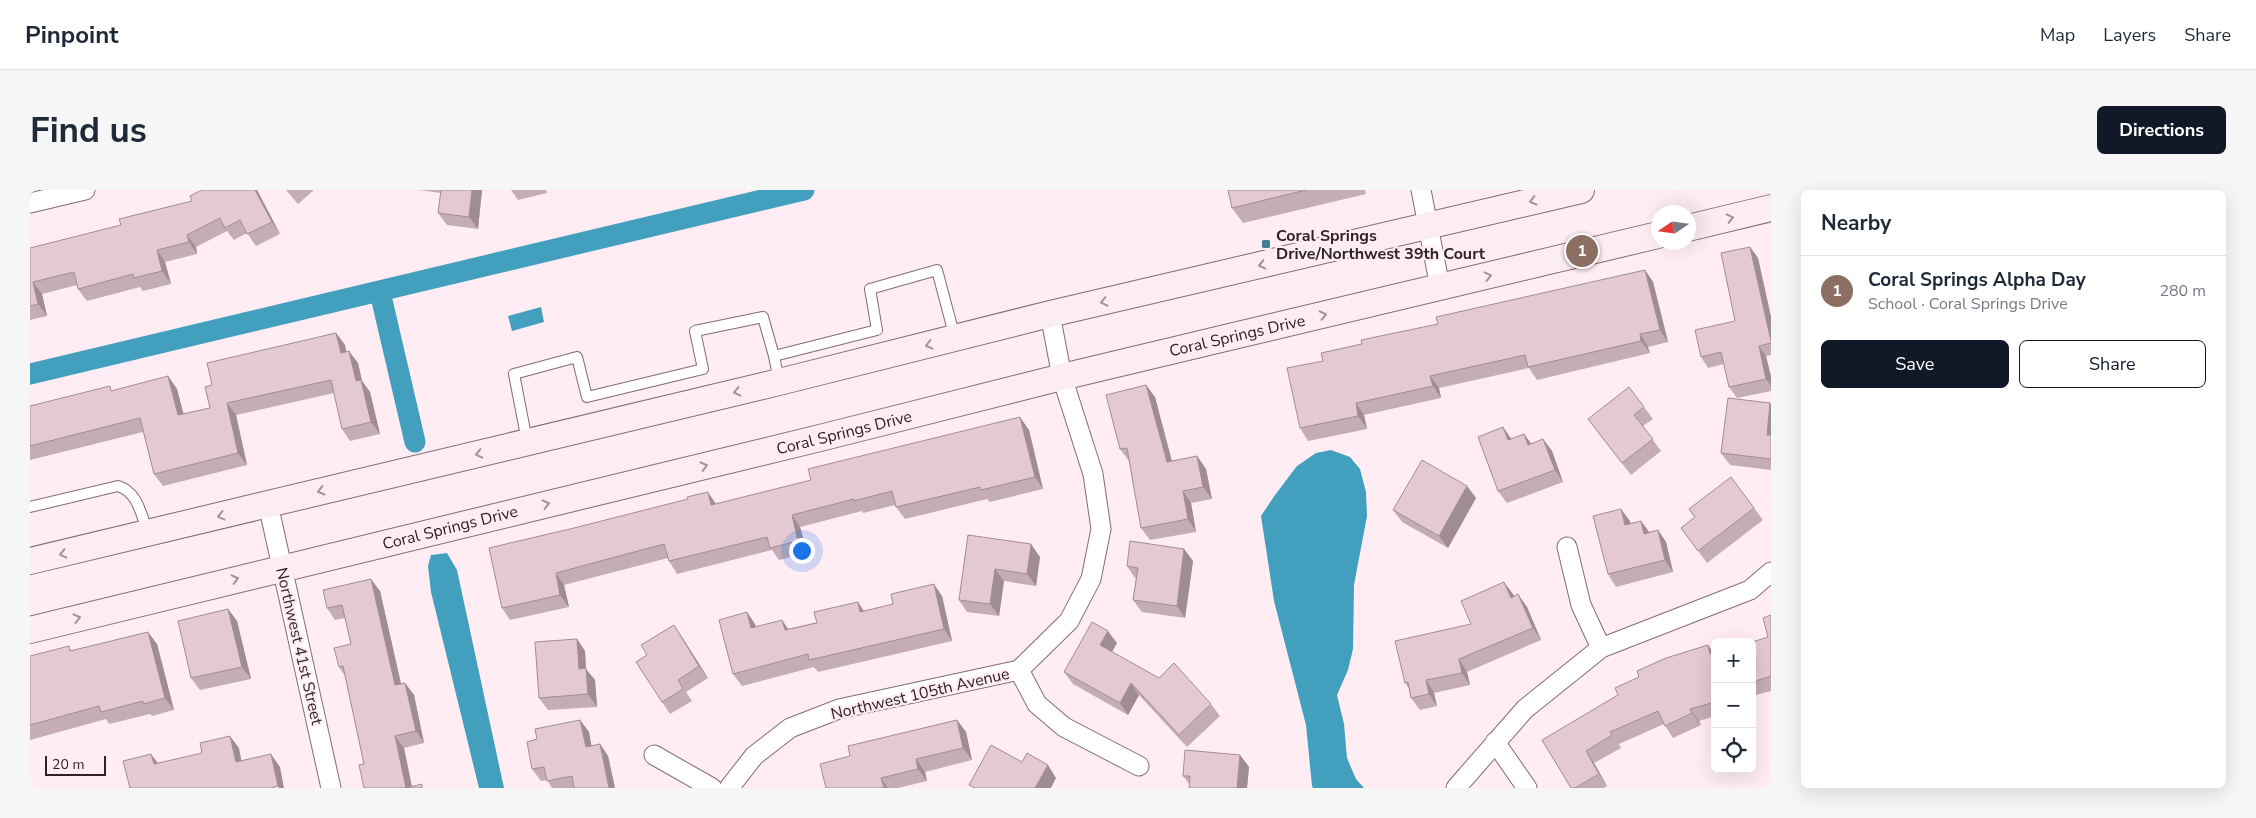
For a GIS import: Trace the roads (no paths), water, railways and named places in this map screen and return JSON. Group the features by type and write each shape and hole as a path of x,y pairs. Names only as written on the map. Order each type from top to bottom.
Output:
{"main road":[{"path":"30,561 779,382 1050,314 1581,190"},
{"path":"1696,226 1771,208"},
{"name":"Coral Springs Drive","path":"30,630 804,442 1062,377 1651,237"}],"street":[{"path":"30,203 85,190"},
{"path":"1421,190 1440,287"},
{"name":"Northwest 105th Avenue","path":"728,788 754,756 790,728 839,709 1019,670 1069,622 1091,579 1100,528 1093,474 1062,377 1050,314"},
{"name":"Northwest 41st Street","path":"268,504 331,788"},
{"path":"1567,547 1581,605 1601,648"},
{"path":"1456,788 1525,709 1601,648 1750,590 1771,572"},
{"path":"1019,670 1037,704 1064,727 1139,766"},
{"path":"1495,742 1527,788"},
{"path":"654,755 712,788"}],"lane":[{"path":"774,356 877,330 870,289 937,270 955,338"},
{"path":"527,442 514,374 576,357 587,397 703,369 695,331 763,317 779,382"},
{"path":"30,507 118,486 128,489 137,502 148,533"}],"water":[{"path":"541,307 544,322 512,331 508,316"},
{"path":"1331,450 1350,457 1360,469 1366,492 1367,516 1354,585 1353,649 1348,670 1337,695 1344,724 1347,758 1356,779 1364,788 1313,788 1312,786 1306,725 1274,601 1261,516 1297,466 1316,453"},
{"path":"447,553 457,570 504,788 479,788 431,592 428,566 431,555"}],"waterway":[{"path":"30,374 804,190"},
{"path":"380,292 415,442"}],"place":[{"name":"Coral Springs Drive/Northwest 39th Court","path":"1266,244"},
{"name":"Coral Springs Alpha Day","path":"1582,251"}]}
